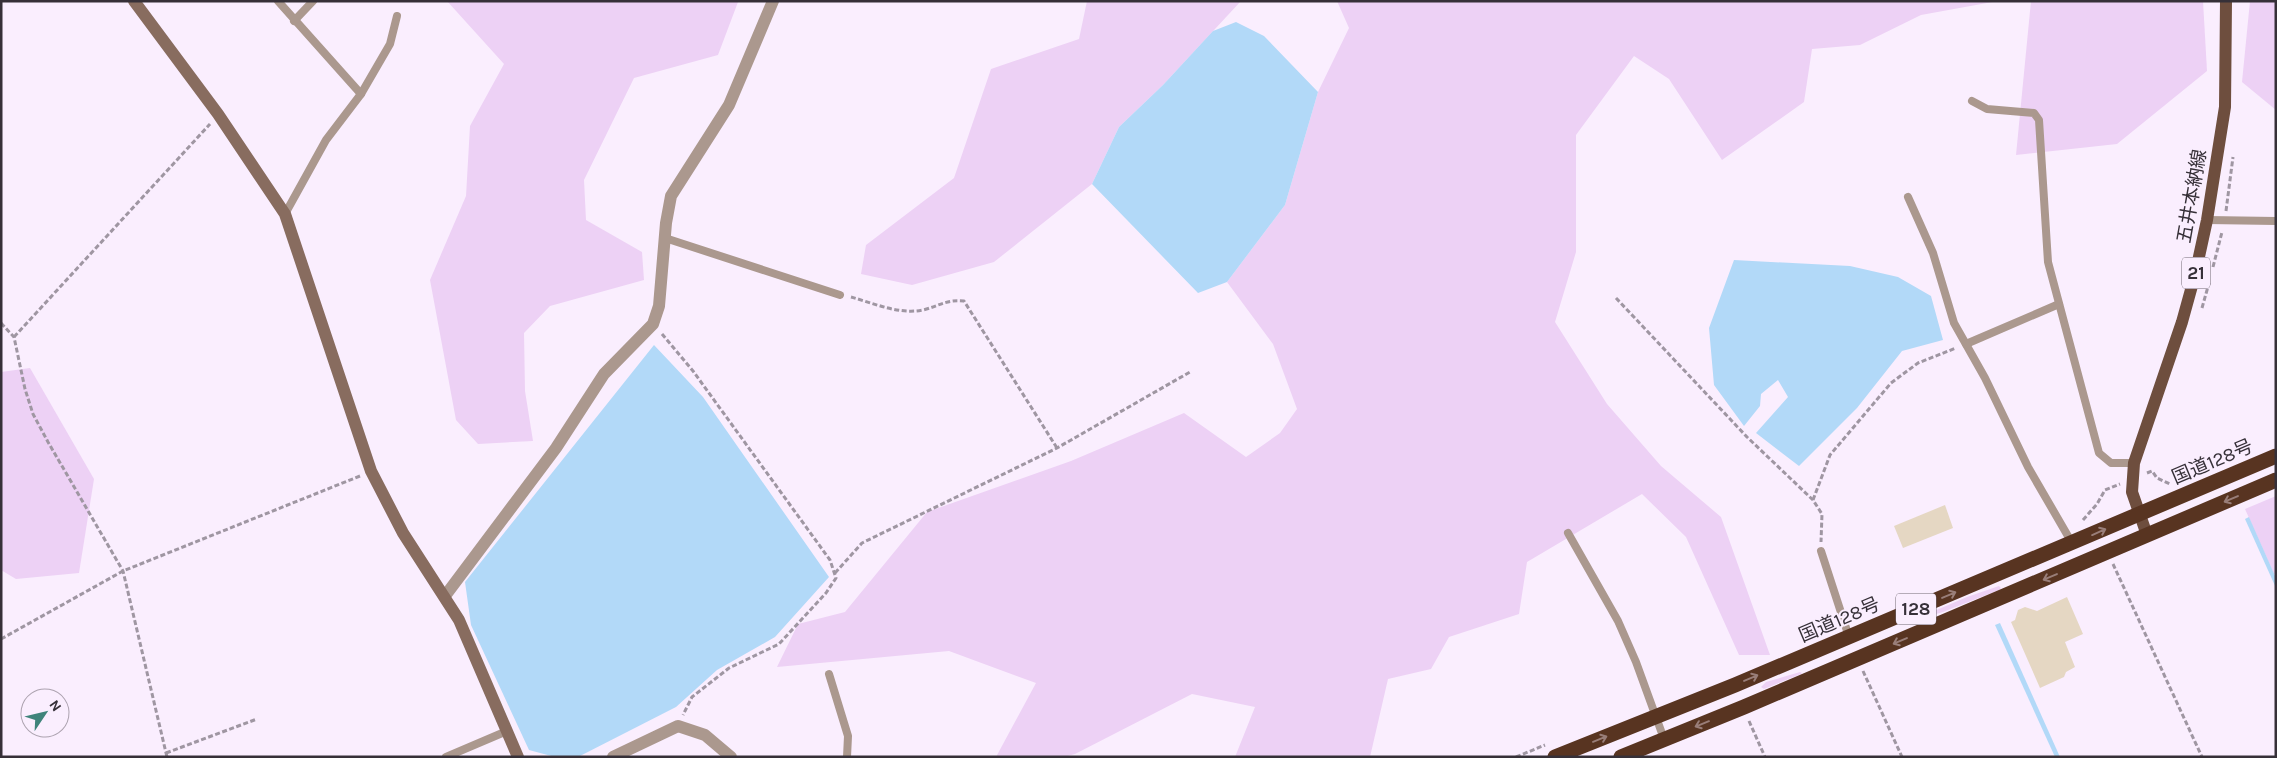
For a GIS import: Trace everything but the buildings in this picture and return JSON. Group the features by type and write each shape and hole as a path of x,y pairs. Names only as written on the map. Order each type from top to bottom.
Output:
{"highway":[{"name":"国道128号","path":"1555,757 2072,544 2276,456"},
{"name":"128","path":"1621,757 1858,659 2276,480"}],"main road":[{"name":"五井本納線","path":"2147,535 2132,492 2134,462 2182,322 2195,276 2207,220 2225,107 2226,1"}],"street":[{"path":"134,1 218,114 286,214 371,471 403,533 459,620 518,757"},
{"path":"445,596 556,448 604,374 653,324 660,306 665,238 671,196 729,105 773,1"},
{"path":"613,757 678,726 705,734 731,757"}],"lane":[{"path":"278,1 361,94"},
{"path":"294,20 313,1"},
{"path":"286,214 326,140 361,94 390,44 396,16"},
{"path":"1972,101 1987,109 2034,113 2039,120 2048,262 2099,453 2111,463 2134,462"},
{"path":"1908,197 1932,253 1954,323 2028,467 2072,544"},
{"path":"2207,220 2276,220"},
{"path":"665,238 840,295"},
{"path":"1966,344 2059,304"},
{"path":"1568,534 1618,621 1636,662 1664,739"},
{"path":"1821,551 1849,637"},
{"path":"829,674 848,736 847,757"},
{"path":"446,757 507,731"}],"path":[{"path":"14,337 218,114"},
{"path":"840,295 892,309 922,310 952,300 964,301 1057,448"},
{"path":"1616,298 1727,416 1813,500 1822,514 1821,551"},
{"path":"1,323 14,337 25,389 33,414 123,571 167,755 257,719"},
{"path":"653,324 710,394 830,560 836,578 826,594 779,644 729,668 692,697 678,726"},
{"path":"1813,500 1830,455 1891,383 1918,363 1966,344"},
{"path":"835,574 862,543 1057,448 1190,372"},
{"path":"1,639 123,571 371,471"},
{"path":"2108,553 2202,757"},
{"path":"1858,659 1902,757"}],"shaded area":[{"path":"447,1 738,2 718,55 634,78 584,180 586,220 642,252 644,280 550,306 524,333 525,391 533,441 478,444 456,420 430,280 466,196 470,126 504,64"},
{"path":"1087,1 1241,1 1163,85 1119,127 1092,184 994,262 912,285 861,274 866,245 954,178 991,69 1079,39"},
{"path":"1337,1 1998,1 1921,15 1860,45 1812,49 1804,102 1722,160 1669,79 1634,56 1576,135 1576,252 1555,322 1607,404 1661,466 1721,517 1770,655 1739,655 1686,537 1642,494 1527,562 1519,614 1449,637 1431,669 1388,679 1370,757 1235,757 1255,707 1192,694 1075,754 1064,757 996,757 1036,683 949,651 777,667 798,624 845,612 927,512 1071,461 1184,413 1246,457 1280,433 1297,409 1273,344 1227,282 1285,205 1318,92 1349,28"},
{"path":"2031,1 2203,1 2207,71 2117,144 2016,155"},
{"path":"2250,1 2276,1 2276,110 2242,82"},
{"path":"30,368 94,479 79,573 16,579 1,570 1,372"},
{"path":"2276,496 2276,574 2274,574 2245,509"},
{"path":"1999,586 2001,588 1999,590 1943,612 1906,623 1967,597"},
{"path":"1800,672 1801,674 1764,689 1761,687 1766,682"}],"water":[{"path":"1236,22 1264,36 1318,92 1285,205 1227,282 1198,293 1092,184 1119,127 1163,85 1213,31"},
{"path":"1734,260 1850,266 1898,277 1931,296 1943,340 1902,351 1857,408 1799,466 1756,433 1788,397 1778,380 1761,394 1760,406 1744,426 1714,385 1709,328"},
{"path":"654,345 703,397 829,577 775,637 717,670 676,707 578,757 555,757 529,750 471,625 465,582"},
{"path":"2249,517 2276,578 2276,588 2245,519"},
{"path":"2000,623 2060,757 2055,757 1995,625"}]}
